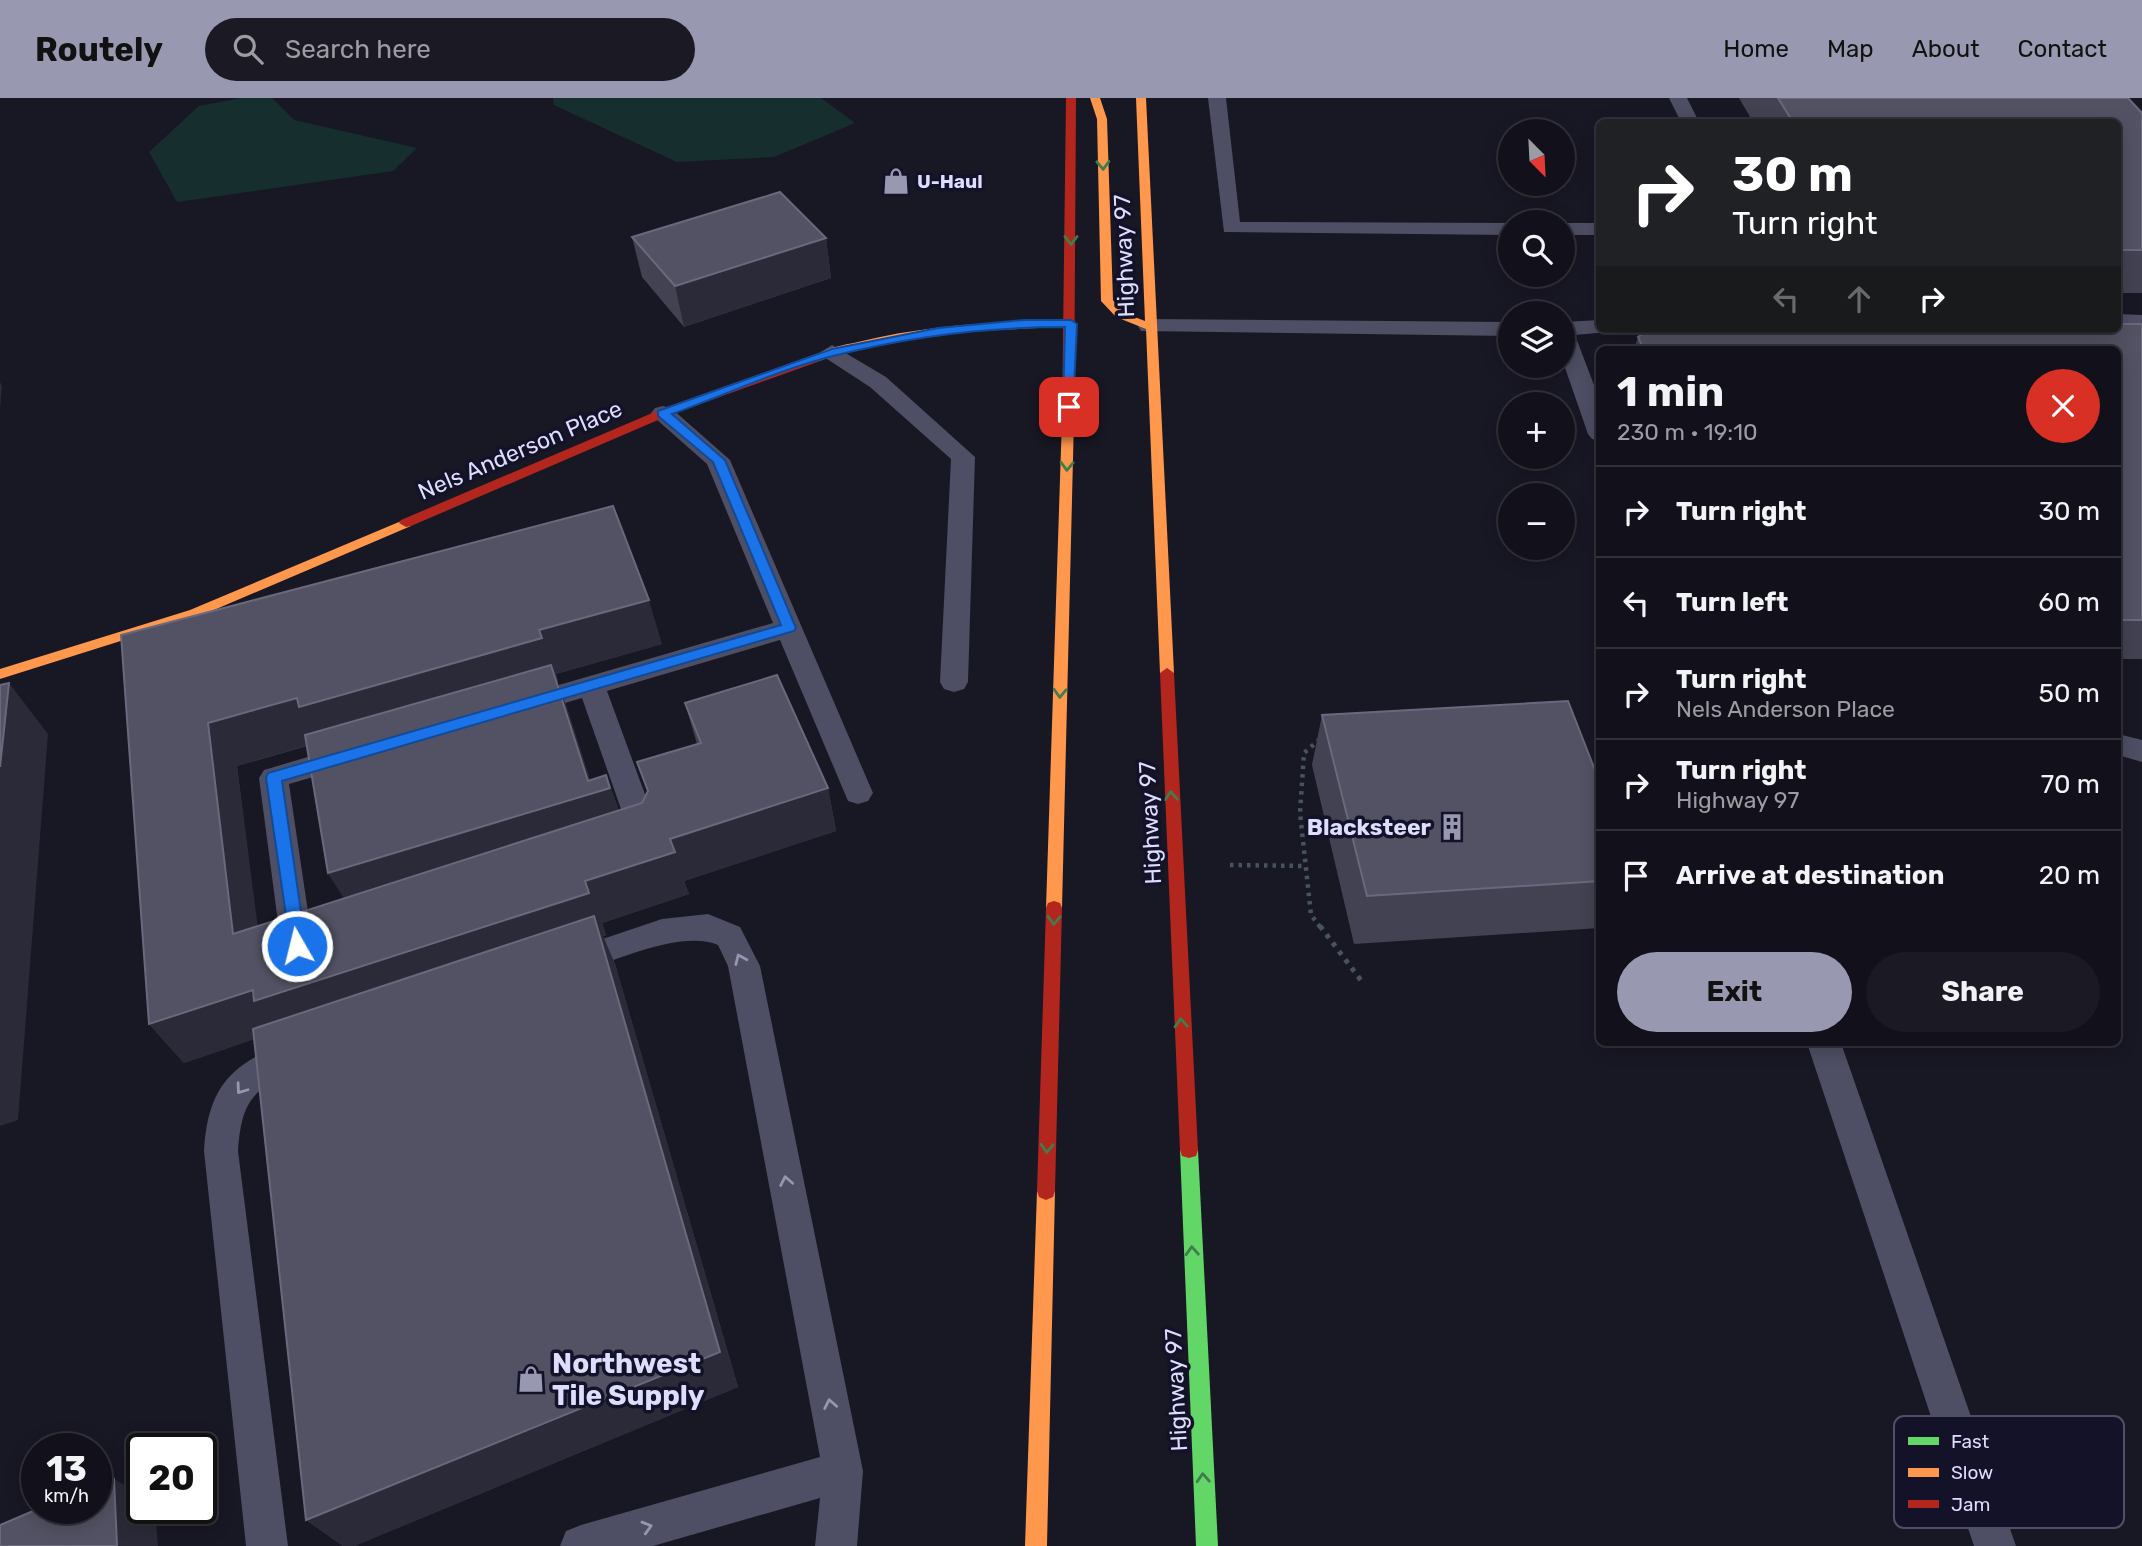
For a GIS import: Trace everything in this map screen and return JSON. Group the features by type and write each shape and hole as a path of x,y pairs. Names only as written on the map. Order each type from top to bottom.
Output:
{"main road":[{"path":"1036,1546 1071,324 1071,98"},
{"path":"1095,98 1102,119 1107,301 1120,315 1149,326"},
{"name":"Highway 97","path":"1141,98 1149,326 1207,1546"},
{"name":"Nels Anderson Place","path":"0,674 195,613 663,413 832,352 938,331 1024,324 1071,324"}],"lane":[{"path":"1217,98 1231,228 1498,229"},
{"path":"1678,98 1688,119"},
{"path":"1575,229 1596,229"},
{"path":"2121,321 2142,321"},
{"path":"1149,326 1498,328"},
{"path":"1575,329 1596,327"},
{"path":"832,352 878,382 963,457 954,682"},
{"path":"1575,364 1596,423"},
{"path":"663,413 719,460 858,793"},
{"path":"499,712 789,628"},
{"path":"592,685 645,835 606,847"},
{"path":"2121,746 2142,751"},
{"path":"336,933 297,946 274,778 380,747"},
{"path":"542,972 662,932 708,927 729,936 744,966 843,1471 836,1546"},
{"path":"267,1546 221,1151 225,1112 248,1079 277,1061 330,1043"},
{"path":"1825,1046 1951,1416"},
{"path":"581,1546 843,1471"},
{"path":"1989,1528 1995,1546"}],"path":[{"path":"1322,738 1304,753 1300,813 1311,915 1363,983"},
{"path":"1230,865 1306,866"}],"green space":[{"path":"241,98 272,98 294,120 417,148 393,171 177,202 149,152 199,106"},
{"path":"553,98 821,98 855,123 774,157 677,162 554,105"}],"building":[{"path":"1778,98 2128,98 2142,113 2142,250 2121,250 2121,119 1791,119"},
{"path":"780,192 826,238 675,286 632,237"},
{"path":"2121,324 2142,324 2142,620 2121,620 2121,346 1642,346 1638,337 1644,333 2121,333"},
{"path":"613,506 649,600 539,630 542,638 299,707 297,698 208,723 233,934 642,803 648,791 637,762 701,743 685,703 777,675 828,788 670,839 675,852 585,881 589,893 254,1001 253,990 149,1024 121,635"},
{"path":"551,665 588,781 606,775 610,788 328,873 305,735"},
{"path":"9,683 0,767 0,685"},
{"name":"Blacksteer","path":"1568,701 1596,773 1596,881 1367,896 1322,715"},
{"path":"594,916 720,1352 306,1520 253,1029"},
{"path":"114,1479 117,1546 0,1546 0,1525 21,1516 21,1524 112,1524"}],"traffic: fast":[{"path":"1189,1150 1207,1546"}],"traffic: slow":[{"path":"1095,98 1102,119 1107,301 1120,315 1149,326"},
{"path":"1141,98 1167,673"},
{"path":"819,357 878,340 943,330 1071,324"},
{"path":"1054,908 1068,418"},
{"path":"0,674 195,613 406,523"},
{"path":"1036,1546 1046,1191"}],"traffic: jam":[{"path":"1068,418 1071,98"},
{"path":"406,523 668,411 819,357"},
{"path":"1167,673 1189,1150"},
{"path":"1046,1191 1054,908"}],"place":[{"name":"U-Haul","path":"896,181"},
{"name":"Blacksteer","path":"1452,827"},
{"name":"Northwest Tile Supply","path":"531,1379"}],"route":[{"path":"297,946 274,778 789,628 719,460 663,413 832,352 938,331 1024,324 1071,324 1069,407"}]}
